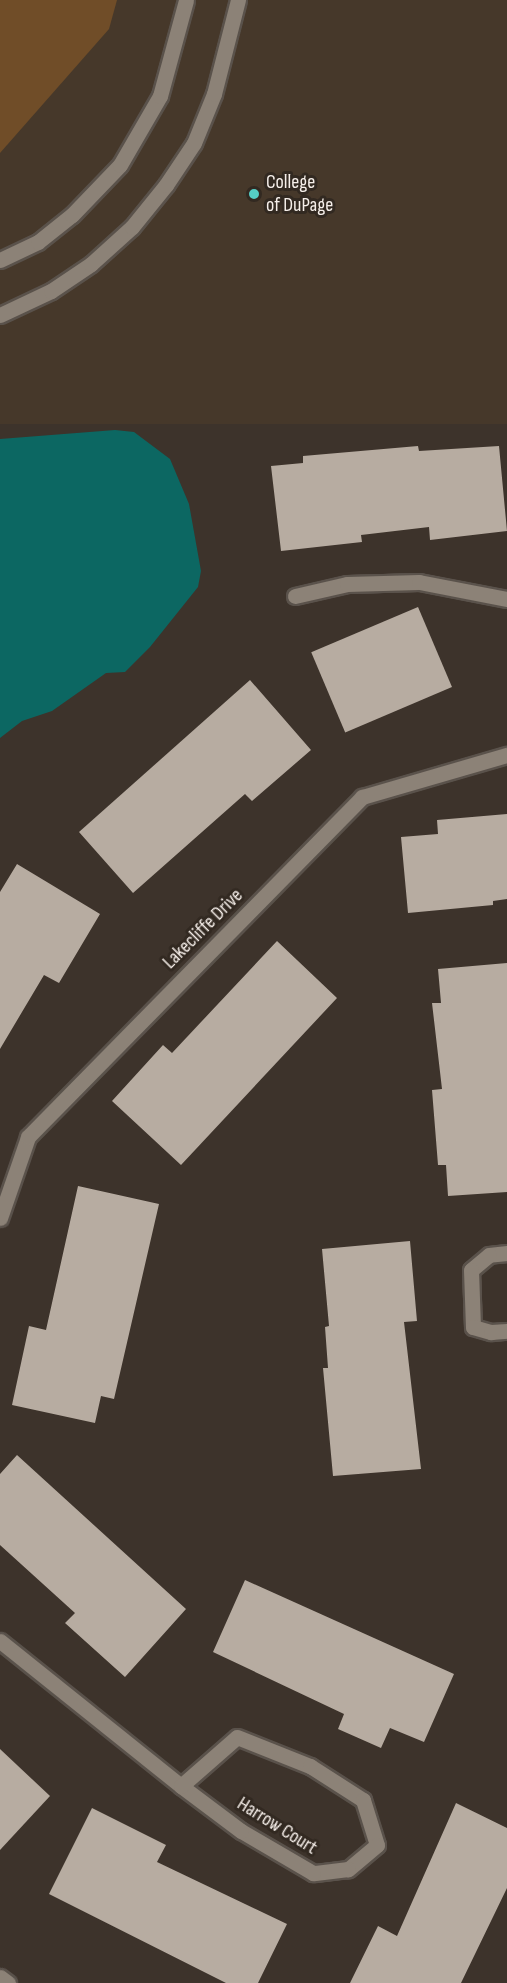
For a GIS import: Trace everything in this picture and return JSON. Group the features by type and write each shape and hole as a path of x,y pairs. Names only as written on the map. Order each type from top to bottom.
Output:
{"street":[{"path":"0,260 38,242 72,216 120,165 160,96 186,0"},
{"path":"0,315 51,291 91,264 132,227 166,185 194,143 214,94 238,0"},
{"path":"295,596 347,584 419,582 507,599"},
{"name":"Lakecliffe Drive","path":"0,1218 28,1137 363,797 507,755"},
{"path":"507,1253 489,1255 471,1270 473,1327 491,1332 507,1331"},
{"name":"Harrow Court","path":"0,1641 182,1786 241,1831 313,1873 348,1869 377,1845 363,1800 310,1767 237,1737 182,1786"},
{"path":"0,1977 8,1983"}],"shaded area":[{"name":"College of DuPage","path":"0,0 507,0 507,424 0,424"},
{"path":"0,0 117,0 109,29 0,153"}],"water":[{"path":"115,430 134,432 170,459 189,504 201,571 198,587 150,647 125,672 106,673 52,711 22,721 0,738 0,439"}],"building":[{"path":"418,446 419,451 499,446 507,531 430,540 429,527 361,535 362,542 281,551 271,466 303,463 303,456"},
{"path":"418,607 452,687 345,732 311,652"},
{"path":"250,680 311,750 252,801 245,794 133,893 79,832"},
{"path":"507,814 507,899 493,901 493,905 408,913 401,837 438,834 437,820"},
{"path":"17,864 100,914 59,983 44,975 0,1049 0,892"},
{"path":"277,941 337,998 181,1165 112,1101 163,1045 172,1053"},
{"path":"507,963 507,1192 448,1196 446,1165 438,1165 432,1090 442,1089 432,1003 441,1003 438,969"},
{"path":"78,1186 159,1204 114,1399 101,1396 95,1423 12,1405 29,1326 46,1330"},
{"path":"410,1241 417,1321 404,1322 421,1469 333,1476 323,1368 328,1368 325,1327 329,1326 322,1249"},
{"path":"17,1455 186,1609 125,1677 65,1623 75,1613 0,1545 0,1474"},
{"path":"245,1580 454,1674 424,1742 390,1728 381,1748 338,1729 344,1714 213,1652"},
{"path":"0,1749 50,1796 0,1850"},
{"path":"456,1803 507,1828 507,1888 461,1983 350,1983 378,1926 397,1936"},
{"path":"92,1808 166,1845 157,1862 287,1924 258,1983 226,1983 49,1894"}],"place":[{"name":"College of DuPage","path":"254,194"}]}
